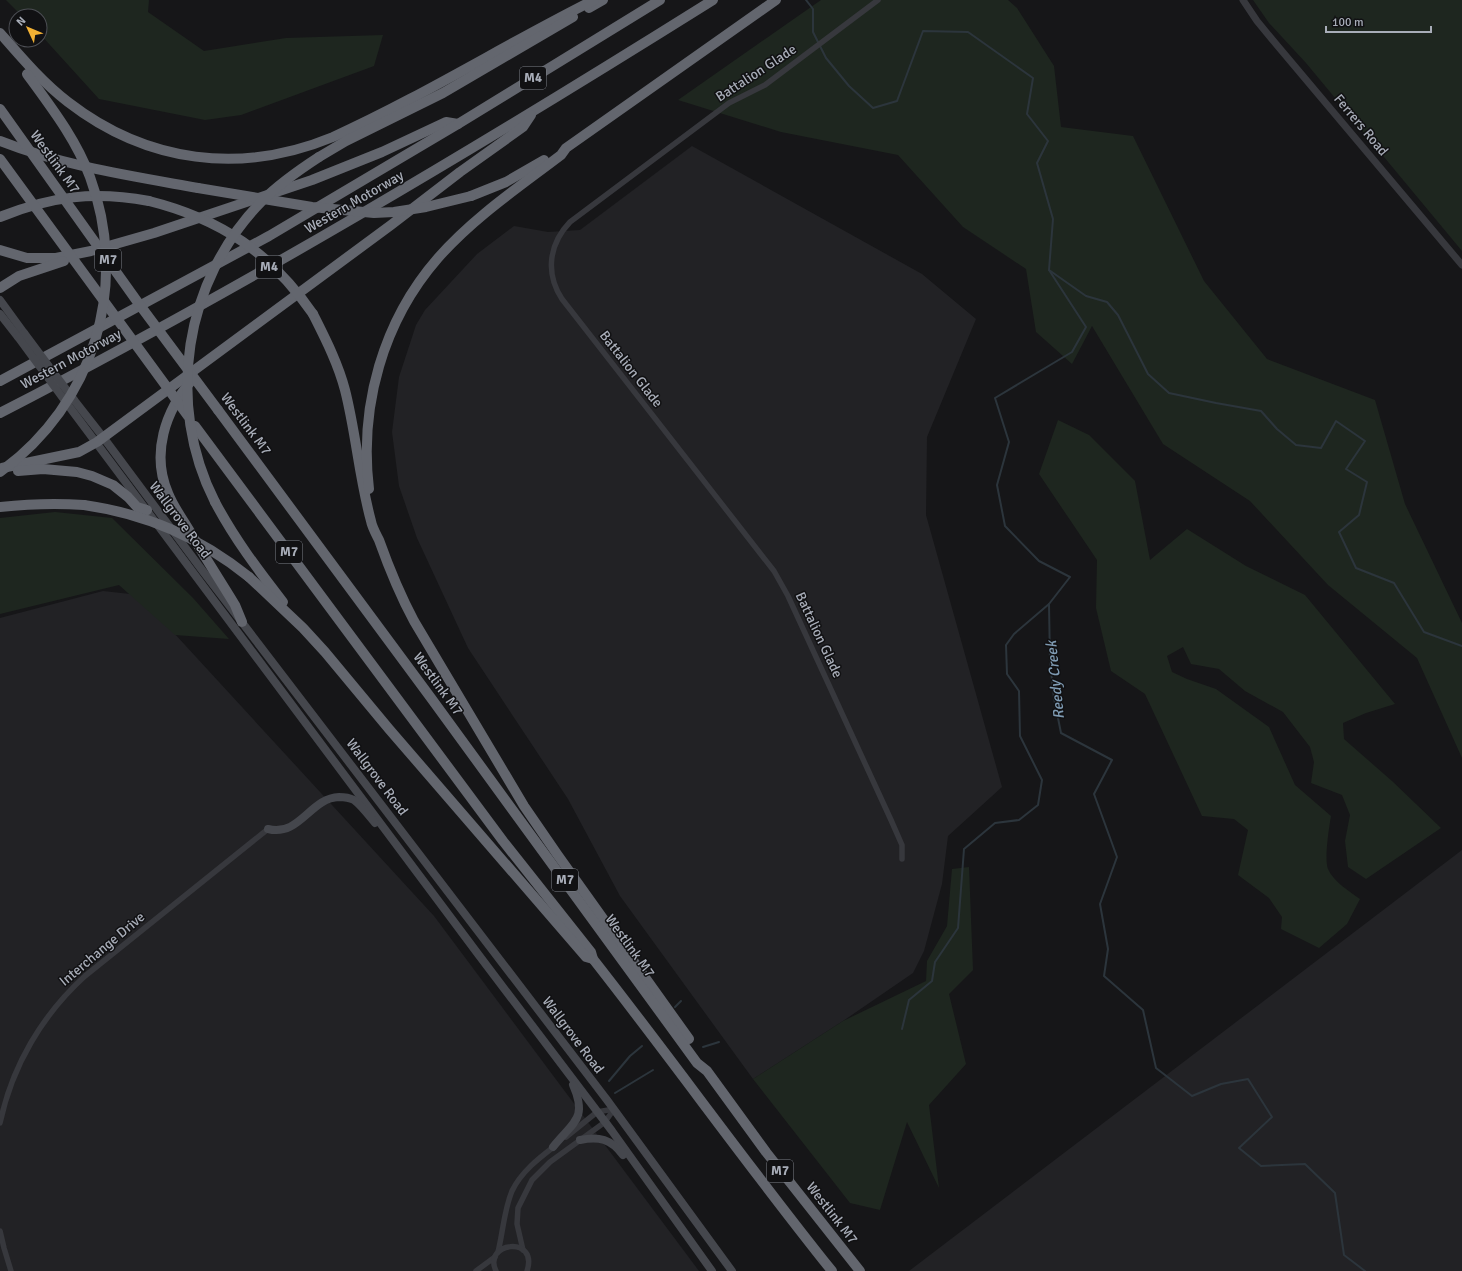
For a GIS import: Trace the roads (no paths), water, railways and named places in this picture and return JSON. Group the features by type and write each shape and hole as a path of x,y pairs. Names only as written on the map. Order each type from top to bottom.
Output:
{"highway":[{"path":"0,33 25,62 67,101 86,116 120,135 152,148 172,153 206,158 263,157 318,144 333,137 448,79 525,35 594,0"},
{"path":"593,959 586,957 389,729 304,628 247,555 234,536 215,502 202,472 190,426 187,394 188,358 200,302 218,262 245,220 261,202 278,186 319,157 346,141 443,93 603,0"},
{"name":"Western Motorway","path":"0,381 269,236 458,124 660,0"},
{"name":"Western Motorway","path":"0,413 190,311 400,192 712,0"},
{"path":"0,141 41,156 76,165 198,188 312,207 374,212 394,212 426,207 471,196 506,182 566,148 776,0"},
{"path":"0,40 27,74 67,130 81,156 90,176 98,203 104,235 106,262 106,288 101,319 86,366 72,394 58,415 42,434 23,454 0,473"},
{"name":"Westlink M7","path":"0,109 139,304 404,661 697,1063 707,1071 766,1152 860,1271"},
{"path":"0,469 79,452 100,440 385,230 491,149 523,127 533,111"},
{"path":"0,250 27,258 56,258 91,251 154,233 312,180 382,152 446,122 458,124"},
{"path":"376,534 367,468 368,421 375,380 380,362 399,317 428,270 451,244 480,217 561,155 566,148"},
{"name":"M7","path":"0,159 195,426 503,841 591,952 593,959 753,1171 832,1271"},
{"path":"0,217 42,203 74,197 104,195 149,201 202,219 230,233 247,244 277,269 295,289 313,314 326,338 337,366 350,414 361,480 371,523 400,594 451,685 524,806 702,1059 707,1071"},
{"path":"0,288 19,276 82,256 91,251"},
{"path":"198,368 193,379 175,401 166,421 160,449 162,474 172,501 235,606 242,622"},
{"path":"0,473 43,469 78,472 113,485 128,497 137,508 147,510"},
{"path":"0,507 58,503 84,505 122,512 159,523 177,531 227,560 249,577 304,628"}],"main road":[{"name":"Wallgrove Road","path":"0,300 21,335 71,402 242,622 614,1109 732,1271"},
{"name":"Wallgrove Road","path":"0,314 21,335"},
{"name":"Wallgrove Road","path":"100,440 147,510 605,1122 712,1271"},
{"path":"268,829 279,831 286,829 327,799 344,797 354,800 407,858"},
{"path":"424,881 434,874"},
{"path":"554,1147 573,1125 580,1113 578,1097 567,1072"},
{"path":"580,1140 594,1138 611,1143 657,1193"}],"street":[{"name":"Battalion Glade","path":"878,0 765,85 728,104 570,222 561,233 555,245 551,258 551,273 555,287 562,299 774,571 788,596 891,820 902,845 902,859"},
{"name":"Ferrers Road","path":"1243,0 1257,21 1276,44 1462,265"},
{"name":"Interchange Drive","path":"0,1123 12,1082 30,1044 50,1013 69,990 268,829"},
{"path":"496,1271 494,1262 502,1238 506,1212 512,1191 522,1176 540,1157 597,1112 614,1109"},
{"path":"528,1269 529,1260 523,1250 517,1224 518,1208 524,1193 532,1180 541,1170 605,1122 614,1109"},
{"path":"0,1235 12,1271"},
{"path":"476,1271 507,1246 513,1246 523,1250"}],"waterway":[{"path":"806,0 813,9 813,32 826,58 849,86 873,108 897,101 923,31 968,32 1033,78 1027,114 1048,141 1037,163 1053,219 1049,270 1086,296 1107,302 1118,315 1148,374 1169,393 1261,411 1277,429 1296,445 1321,448 1336,421 1365,441 1346,469 1367,482 1359,515 1339,532 1356,568 1394,583 1424,632 1462,646"},
{"name":"Reedy Creek","path":"1049,270 1086,327 1072,352 995,398 1009,442 997,485 1005,526 1039,561 1070,577 1049,604 1050,662 1054,698 1061,733 1112,760 1094,794 1117,857 1100,904 1108,949 1104,976 1143,1010 1156,1068 1192,1096 1221,1084 1248,1079 1272,1117 1239,1148 1261,1166 1305,1164 1335,1193 1344,1255 1365,1271"},
{"path":"902,1029 909,1000 932,981 935,962 958,928 964,849 995,823 1019,820 1038,805 1042,780 1020,736 1019,691 1007,674 1006,645 1014,634 1049,604"},
{"path":"675,1007 681,1001"},
{"path":"703,1047 719,1042"},
{"path":"609,1081 630,1056 642,1046"},
{"path":"615,1093 653,1070"}]}
